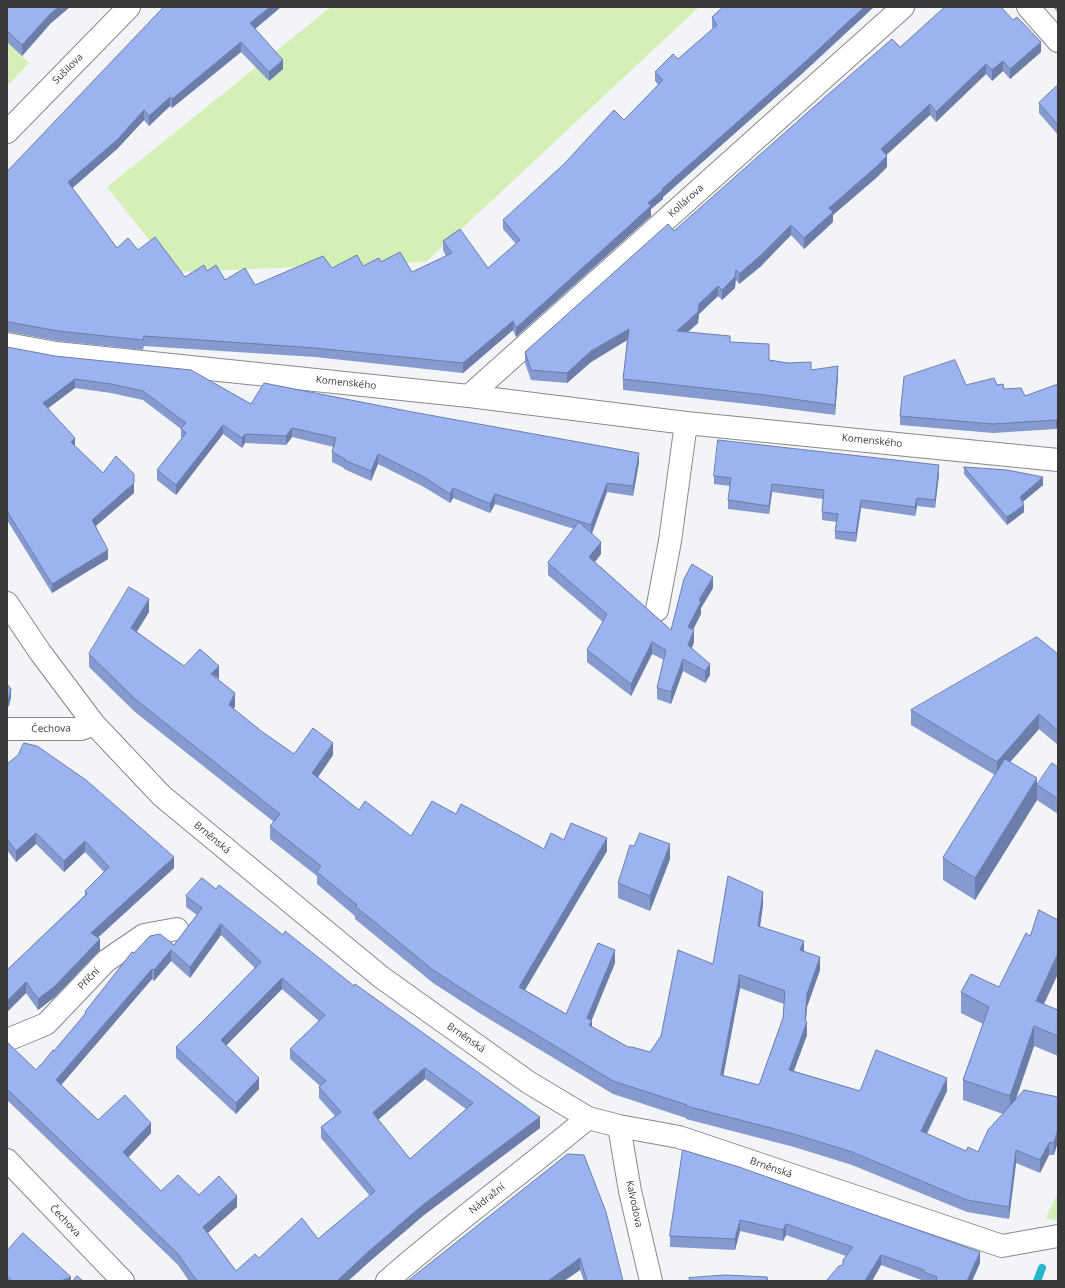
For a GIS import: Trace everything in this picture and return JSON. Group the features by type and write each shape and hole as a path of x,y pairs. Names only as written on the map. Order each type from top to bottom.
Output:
{"street":[{"name":"Sušilova","path":"7,132 129,7"},
{"name":"Kollárova","path":"469,396 903,7"},
{"path":"1028,7 1058,42"},
{"name":"Komenského","path":"7,344 56,353 469,396 686,423 1058,460"},
{"path":"657,610 670,541 686,423"},
{"name":"Brněnská","path":"7,603 40,652 94,724 162,796 380,978 528,1082 588,1118 619,1126 679,1137 1002,1246 1058,1236"},
{"name":"Čechova","path":"7,729 81,729 94,724"},
{"name":"Příční","path":"7,1040 46,1024 106,960 144,935 177,929"},
{"name":"Nádražní","path":"387,1281 427,1246 546,1153 588,1118"},
{"name":"Kalvodova","path":"619,1126 628,1179 651,1281"},
{"name":"Čechova","path":"7,1160 123,1281"}],"green space":[{"path":"331,7 699,7 426,262 175,272 107,187"},
{"path":"7,42 29,63 7,86"},
{"path":"1058,1192 1058,1221 1046,1218"}],"building":[{"path":"7,7 58,7 22,45 7,31"},
{"path":"164,7 270,7 250,23 283,60 269,72 241,42 172,99 170,97 149,116 144,110 117,140 68,182 117,248 128,238 138,250 155,237 185,277 204,265 207,271 216,265 225,280 245,268 255,285 323,256 332,268 357,255 363,266 379,258 381,262 400,252 412,272 452,253 443,241 460,229 488,268 520,240 503,220 564,164 614,110 624,120 663,80 655,72 673,54 678,59 717,25 712,17 723,7 864,7 805,62 662,189 663,190 648,203 651,206 516,328 513,321 463,363 315,348 144,336 143,340 58,331 7,322 7,172"},
{"path":"945,7 1001,7 1013,20 1017,17 1041,42 1010,69 1003,61 992,70 986,64 936,112 930,104 881,149 887,156 829,208 833,212 804,238 791,225 760,256 739,274 736,270 735,277 722,290 718,286 699,304 698,312 677,331 730,336 730,342 769,344 769,360 788,363 811,362 811,370 838,366 835,405 765,395 623,379 629,329 591,351 567,373 531,370 525,352 668,224 674,231 892,39 900,47"},
{"path":"1058,85 1058,125 1039,103"},
{"path":"7,347 55,356 191,370 251,404 264,383 407,411 639,453 633,486 607,483 591,525 495,494 490,504 453,488 450,494 424,477 378,454 371,471 344,460 345,459 332,452 336,438 292,428 286,436 245,434 242,438 223,425 176,485 157,470 186,433 181,428 186,423 143,391 111,384 75,379 43,403 75,438 71,442 103,473 116,456 134,474 134,483 92,520 108,550 52,584 7,511"},
{"path":"955,360 966,385 994,378 997,385 1003,384 1004,389 1021,388 1025,396 1058,384 1058,419 993,424 900,416 904,377"},
{"path":"718,440 939,465 935,500 917,498 915,507 861,500 856,533 835,531 838,514 822,512 824,490 772,484 769,506 728,500 731,478 714,476"},
{"path":"964,467 1007,470 1043,477 1020,497 1024,505 1007,517"},
{"path":"579,522 601,542 589,557 671,630 684,579 692,564 713,577 699,600 701,602 688,627 694,630 688,645 710,664 705,671 683,659 671,692 657,688 666,650 652,642 631,684 587,650 607,614 548,563"},
{"path":"129,587 149,599 131,628 184,666 200,649 219,666 211,674 235,693 229,705 261,731 294,754 313,728 333,743 312,773 359,810 365,801 411,836 432,801 456,814 461,804 544,849 551,833 564,840 571,823 607,838 519,987 566,1014 598,943 615,950 587,1018 592,1021 589,1025 628,1047 650,1052 661,1036 678,950 713,964 728,876 763,892 758,926 804,941 800,950 820,957 807,994 805,1020 807,1022 789,1070 860,1091 876,1050 947,1078 921,1131 966,1151 968,1147 978,1152 988,1130 1024,1090 1058,1097 1058,1129 1054,1142 1049,1143 1040,1160 1016,1150 1009,1207 967,1200 852,1152 794,1134 686,1106 687,1105 613,1081 433,970 355,906 357,905 317,872 321,866 270,826 280,814 135,699 89,654","holes":["740,975 785,991 783,1018 759,1085 721,1075"]},
{"path":"1037,637 1058,654 1058,731 1039,714 997,762 911,710"},
{"path":"7,684 11,689 9,698 7,699"},
{"path":"24,743 37,746 86,780 174,857 91,933 100,939 55,986 38,999 26,982 7,1001 7,970 87,894 85,891 109,867 85,841 64,861 36,833 16,851 7,839 7,764 18,755"},
{"path":"1005,759 1037,778 975,878 943,858"},
{"path":"1052,763 1058,767 1058,799 1037,785"},
{"path":"640,833 670,844 650,896 618,883 630,845 634,846"},
{"path":"202,878 216,889 219,885 283,935 285,931 354,986 355,984 540,1117 424,1204 369,1251 337,1281 197,1281 178,1254 7,1089 7,1042 36,1070 86,1013 85,1012 132,952 134,953 150,936 160,934 174,945 202,908 186,896","holes":["221,924 261,962 176,1047 236,1103 259,1078 221,1040 282,978 325,1015 290,1049 326,1081 319,1087 341,1112 321,1127 375,1191 318,1239 302,1218 259,1258 255,1254 236,1271 203,1227 237,1196 219,1176 199,1195 178,1175 161,1191 123,1152 151,1123 125,1095 98,1120 56,1080 152,969 154,970 171,950 190,967","425,1068 473,1103 410,1159 373,1113"]},
{"path":"1039,910 1058,920 1058,953 1036,1001 1058,1010 1058,1036 1034,1026 1010,1096 963,1080 989,1007 961,992 971,974 999,987 1026,933 1030,936"},
{"path":"683,1150 739,1167 980,1252 967,1281 936,1281 937,1277 924,1272 924,1270 881,1255 865,1281 826,1281 839,1266 843,1265 843,1260 853,1247 786,1224 783,1230 740,1220 735,1239 670,1236"},
{"path":"568,1154 584,1155 606,1212 623,1281 587,1281 580,1258 548,1281 408,1281"},
{"path":"23,1233 71,1277 61,1281 12,1281 7,1276 7,1251"},
{"path":"725,1275 767,1277 768,1281 690,1281 689,1278"},
{"path":"77,1276 83,1281 73,1281"}],"waterway":[{"path":"1037,1281 1042,1268"}]}
